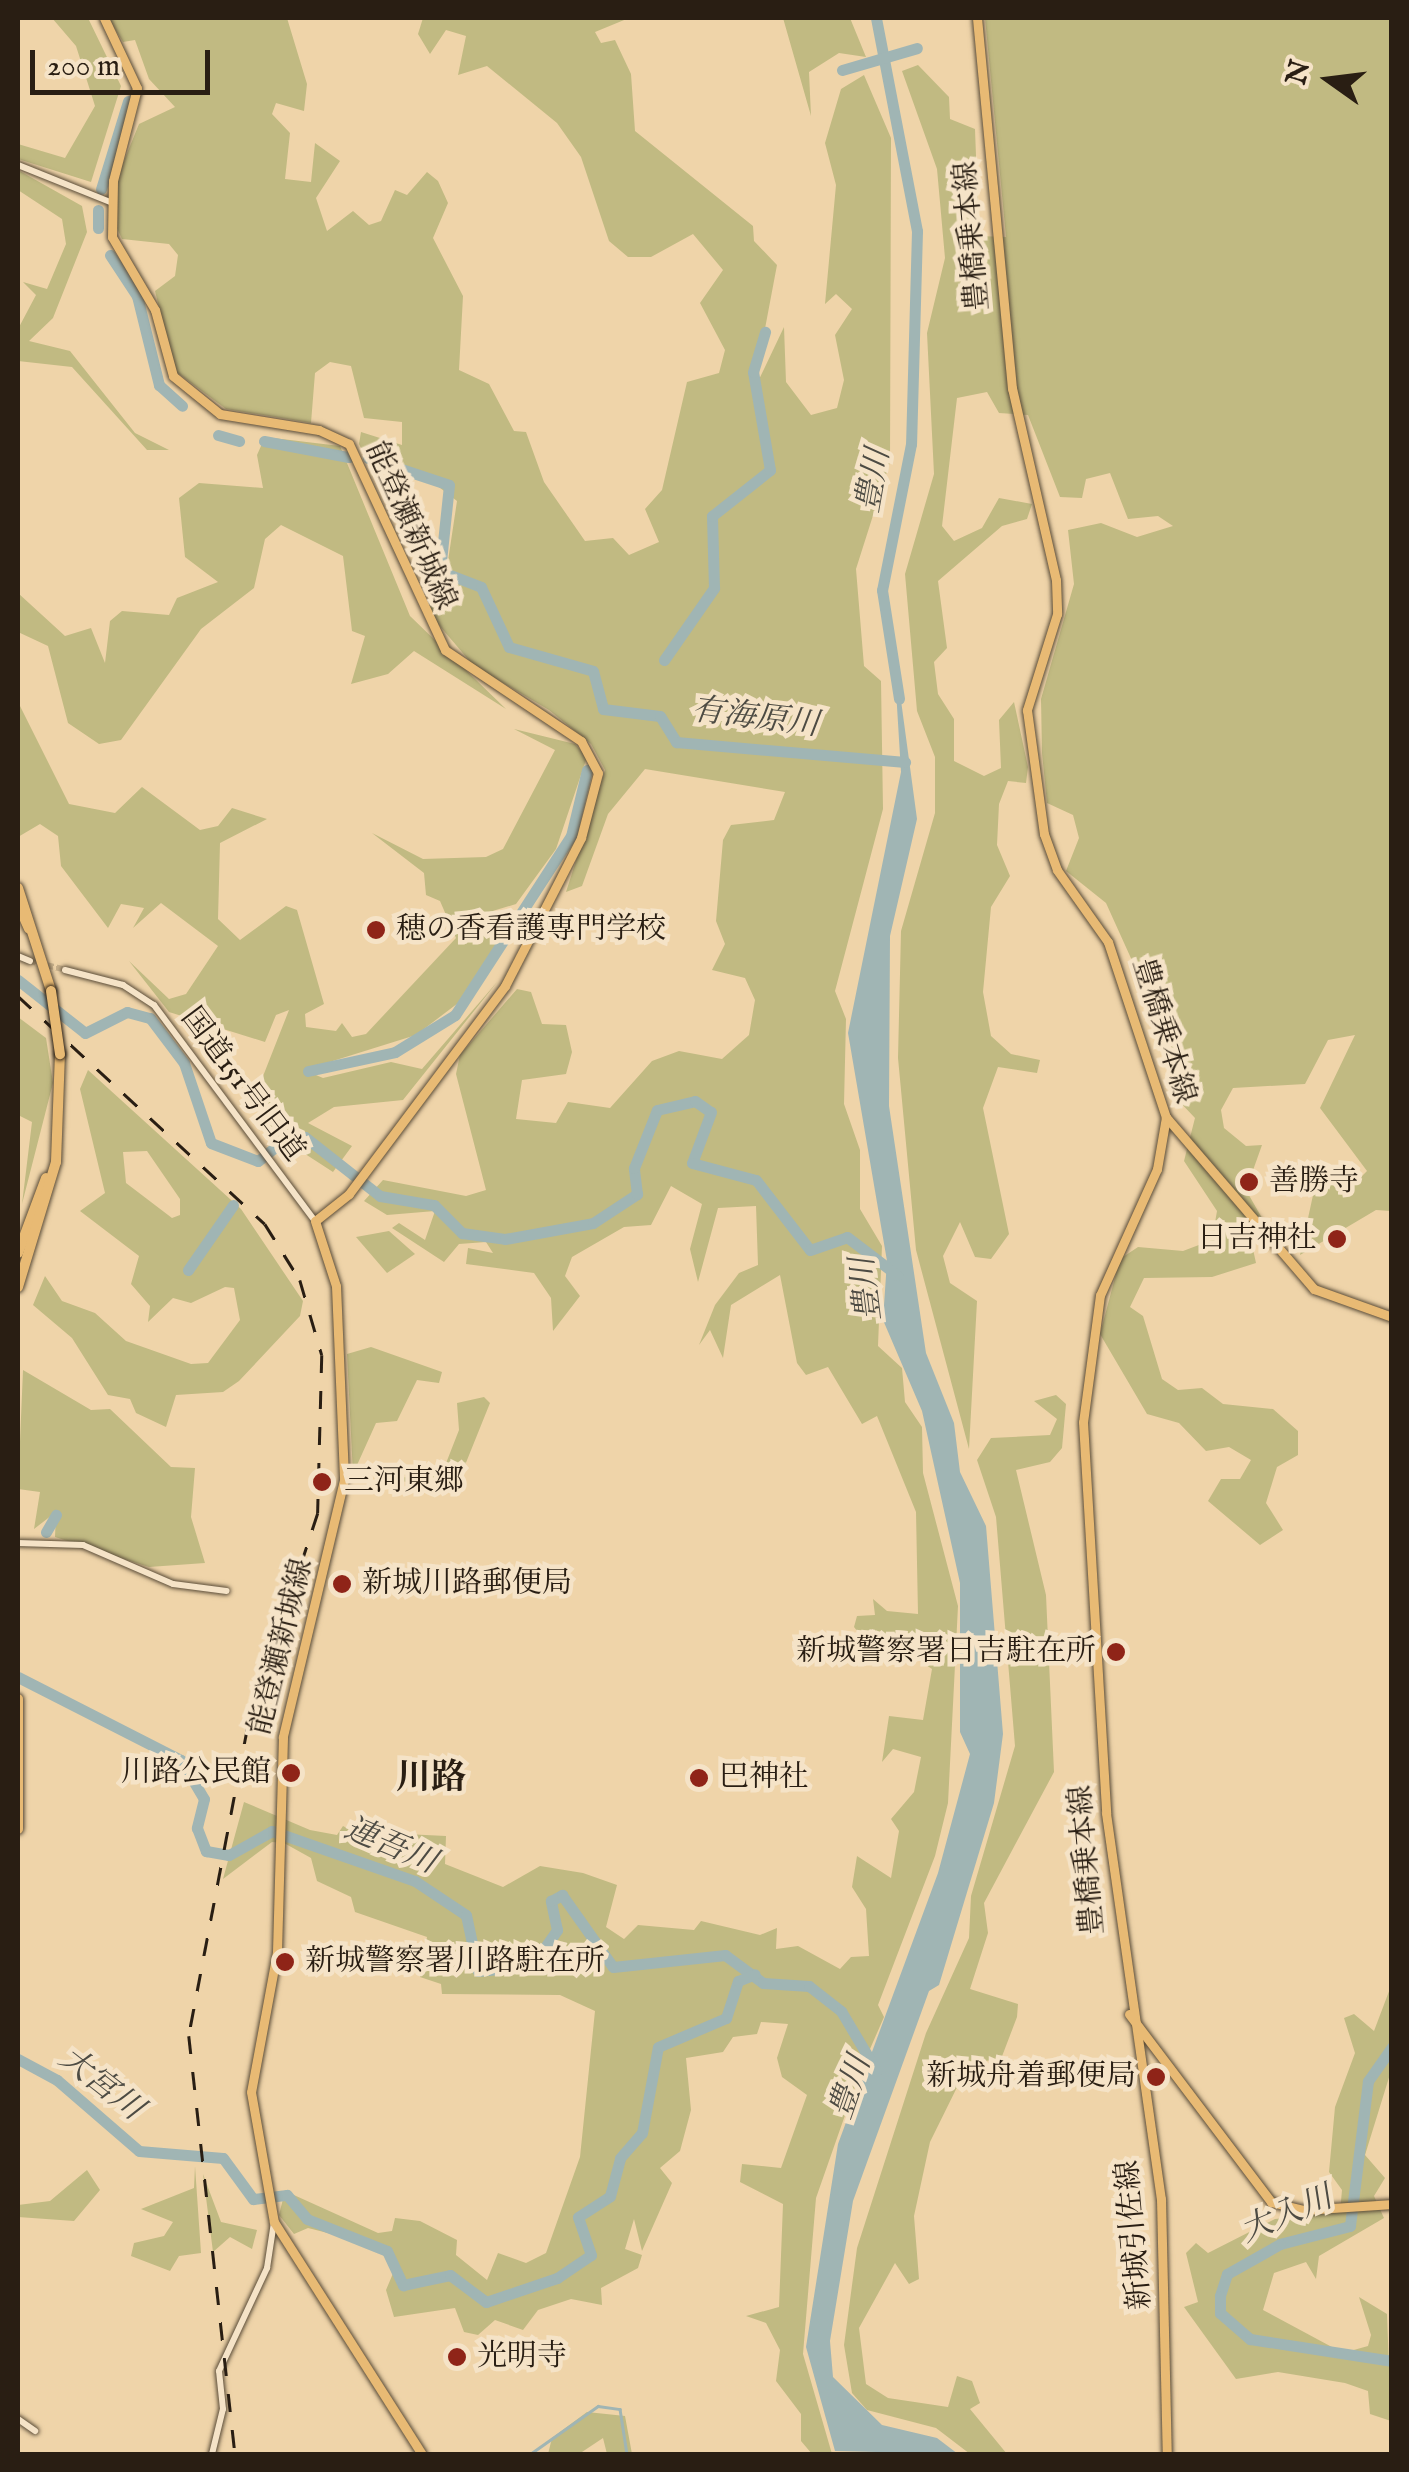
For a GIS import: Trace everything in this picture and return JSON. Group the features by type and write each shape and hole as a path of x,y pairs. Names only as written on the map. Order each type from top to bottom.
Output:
{"highway":[{"path":"18,888 51,991 61,1078 53,1176 18,1287"},
{"path":"18,904 51,991"},
{"path":"18,1253 46,1179 61,1078"},
{"path":"18,1699 18,1829"}],"main road":[{"name":"能登瀬新城線","path":"104,18 136,88 110,202 112,237 156,310 184,388 232,418 320,430 349,444 444,650 581,742 597,764 581,838 510,978 355,1186 315,1221 336,1286 344,1480 324,1597 286,1722 279,1818 276,1964 251,2092 265,2199 274,2222 422,2454"},
{"name":"豊橋乗本線","path":"977,18 1012,388 1056,580 1056,614 1027,710 1044,834 1057,870 1108,942 1166,1117 1157,1169 1100,1295 1083,1422 1129,2014"},
{"path":"1166,1117 1314,1289 1392,1317"},
{"path":"1129,2014 1260,2194 1290,2210 1392,2204"},
{"name":"新城引佐線","path":"1129,2014 1161,2199 1167,2454"}],"street":[{"path":"18,165 110,202"},
{"path":"18,956 30,961"},
{"name":"国道151号旧道","path":"65,970 124,986 154,1006 315,1221"},
{"path":"18,1543 83,1545 173,1584 227,1591"},
{"path":"212,2454 223,2409 219,2372 267,2268 274,2222"},
{"path":"18,2419 35,2431"}],"shaded area":[{"path":"52,18 88,18 121,86 91,182 18,159 18,144 65,158 95,106 76,46"},
{"path":"108,18 287,18 307,84 304,111 276,103 272,114 290,133 285,179 311,182 315,143 340,161 316,198 327,231 353,211 369,225 381,221 395,190 407,195 427,172 438,181 448,203 433,238 463,296 459,370 489,384 514,431 526,432 544,482 585,541 613,538 629,555 659,542 645,509 662,490 687,382 719,373 725,350 700,303 723,270 693,234 651,257 628,257 609,241 581,157 557,123 487,66 458,75 466,36 446,30 430,54 418,34 423,18 629,18 595,32 601,43 615,40 631,74 635,131 753,226 754,241 777,265 753,392 784,327 786,382 811,415 837,408 844,380 835,335 852,309 836,294 825,304 836,185 825,143 841,89 864,75 891,138 890,462 856,569 864,666 881,681 883,809 835,991 846,1019 844,1104 860,1150 860,1209 882,1246 878,1346 902,1368 905,1402 922,1427 923,1473 958,1606 948,1803 935,1856 878,2005 884,2017 870,2049 854,2061 857,2081 816,2198 803,2354 832,2454 812,2454 801,2441 801,2414 776,2381 780,2350 766,2323 746,2316 779,2307 783,2204 740,2182 742,2164 781,2168 807,2095 782,2077 777,2058 788,2024 761,2022 757,2034 733,2037 723,2052 686,2058 691,2110 680,2151 660,2168 672,2183 642,2251 634,2219 625,2249 642,2255 638,2268 601,2288 602,2305 571,2299 538,2310 523,2330 495,2320 478,2335 464,2332 455,2308 394,2317 386,2290 397,2264 387,2248 308,2228 294,2234 279,2215 285,2191 378,2233 392,2231 395,2218 420,2221 457,2240 456,2255 487,2280 498,2253 526,2263 546,2253 580,2157 595,2011 560,1995 442,1994 441,1984 420,1977 427,1937 355,1912 351,1897 317,1881 311,1858 284,1843 272,1842 223,1879 244,1802 310,1830 337,1835 343,1826 388,1850 405,1834 446,1836 445,1864 503,1887 540,1866 583,1873 617,1885 606,1927 624,1939 638,1925 694,1930 701,1921 760,1935 777,1928 776,1949 798,1946 840,1969 851,1957 869,1956 866,1909 852,1887 857,1856 891,1878 899,1831 891,1819 914,1792 921,1757 893,1749 882,1762 889,1716 923,1720 932,1669 902,1649 869,1646 854,1627 857,1616 875,1615 873,1599 887,1611 918,1614 916,1512 877,1416 862,1424 828,1367 806,1375 797,1363 780,1275 731,1305 723,1358 710,1330 699,1345 715,1305 739,1273 758,1265 756,1206 718,1208 698,1282 690,1249 702,1204 671,1186 651,1225 624,1227 572,1257 565,1276 580,1296 553,1331 551,1298 534,1273 466,1264 468,1248 493,1253 486,1242 459,1244 444,1262 392,1228 399,1223 425,1240 435,1211 387,1215 364,1201 383,1180 466,1196 486,1190 456,1074 460,1055 517,989 531,992 542,1024 566,1025 572,1052 566,1074 522,1080 516,1119 556,1123 568,1102 610,1108 652,1061 679,1051 722,1059 749,1035 755,1000 745,978 712,970 725,944 716,921 723,840 731,825 774,820 785,792 645,769 608,814 582,886 566,892 605,770 591,744 549,710 473,665 427,611 445,581 457,501 422,474 371,468 359,444 361,432 402,445 402,422 364,418 351,366 330,362 315,373 311,423 226,409 175,371 155,291 175,276 178,255 169,244 122,239 114,222 115,183 139,124 175,107 149,79 135,40 123,42"},
{"path":"783,18 850,18 866,57 839,53 809,72 811,116"},
{"path":"985,18 1391,18 1391,1211 1376,1210 1300,1255 1315,1186 1323,1176 1357,1181 1367,1171 1320,1108 1355,1035 1328,1040 1305,1084 1233,1088 1221,1110 1224,1128 1246,1146 1262,1145 1246,1190 1262,1218 1251,1240 1256,1263 1212,1277 1144,1278 1130,1307 1143,1316 1162,1379 1178,1390 1202,1388 1223,1404 1273,1409 1298,1431 1298,1455 1277,1467 1266,1503 1283,1530 1260,1545 1208,1501 1221,1479 1240,1479 1251,1460 1229,1447 1206,1451 1179,1423 1147,1414 1100,1334 1120,1259 1138,1247 1183,1251 1212,1240 1217,1211 1184,1161 1195,1118 1177,1099 1186,1080 1106,903 1066,871 1079,838 1073,815 1047,803 1042,753 1041,699 1074,584 1068,530 1101,523 1137,537 1173,526 1158,516 1128,519 1110,473 1086,479 1082,498 1060,497 1028,415 999,413 987,392 957,398 942,526 954,541 982,528 999,498 1032,504 1027,519 1002,526 938,581 947,648 934,662 938,694 954,719 954,761 984,776 1001,768 999,720 1014,702 1028,767 1026,783 1008,781 999,804 997,845 1010,876 991,907 983,992 991,1036 1011,1054 1040,1060 1037,1073 998,1067 983,1108 1009,1234 991,1259 975,1257 960,1222 943,1256 950,1283 977,1301 969,1449 916,1250 898,1058 901,931 935,813 935,757 917,711 905,574 934,474 927,333 945,258 937,169 902,71 918,65 949,97 950,119 975,129 979,236 1006,237"},
{"path":"18,170 82,206 87,232 53,318 29,341 70,351 135,433 169,450 147,450 72,367 18,361 18,329 36,295 23,282 47,289 66,244 62,219 18,190"},
{"path":"265,437 340,446 410,616 506,709 414,651 388,674 351,684 365,636 352,631 343,556 281,525 265,539 254,588 201,629 121,740 99,744 68,723 48,646 18,632 18,593 65,636 91,628 105,663 110,621 122,611 169,615 177,598 218,582 185,557 179,498 199,483 263,488 257,455"},
{"path":"893,641 917,819 890,936 889,1106 926,1353 954,1423 960,1472 986,1526 1003,1734 994,1803 939,1985 929,1991 853,2201 830,2341 833,2377 882,2425 937,2438 958,2454 835,2451 806,2347 838,2144 938,1873 970,1754 960,1732 960,1583 922,1411 883,1320 887,1261 848,1033 901,772"},
{"path":"18,702 69,804 115,813 142,787 200,830 218,826 232,808 267,819 220,843 218,919 240,940 286,906 297,910 324,1004 305,1014 306,1027 336,1031 342,1023 352,1037 366,1034 456,938 440,901 426,895 424,873 372,833 423,859 486,857 503,849 555,750 514,729 575,744 587,757 556,849 516,904 486,913 501,940 466,997 416,1035 304,1070 323,1078 391,1062 422,1069 498,981 403,1100 334,1107 308,1123 352,1146 333,1172 262,1126 256,1094 289,1010 276,1015 265,1042 169,1012 129,961 169,999 186,994 218,946 161,903 133,928 144,908 121,904 108,928 61,866 58,836 40,824 18,837"},
{"path":"18,1017 46,1038 53,1083 22,1204 32,1122 18,1115"},
{"path":"88,1070 241,1209 303,1301 300,1316 239,1381 223,1392 176,1395 166,1427 136,1413 130,1399 108,1395 72,1338 33,1305 45,1276 62,1301 95,1313 126,1341 191,1364 208,1363 240,1320 234,1288 225,1287 191,1303 173,1298 148,1322 150,1306 131,1284 139,1256 80,1211 105,1193 80,1089","holes":["147,1151 180,1199 180,1215 172,1218 126,1183 123,1152"]},
{"path":"389,1231 415,1254 387,1273 356,1237"},
{"path":"371,1347 442,1372 439,1383 417,1380 397,1421 376,1423 353,1474 347,1354"},
{"path":"23,1370 91,1410 110,1409 171,1467 195,1468 191,1517 205,1563 149,1567 55,1537 56,1512 34,1529 40,1492 18,1489"},
{"path":"1056,1395 1066,1404 1062,1448 1050,1462 1016,1470 1046,1595 1054,1772 984,1903 988,1933 970,1989 1018,2004 1017,2017 1001,2059 969,2063 930,2142 914,2216 919,2279 909,2284 895,2263 859,2328 866,2384 888,2398 948,2407 957,2376 972,2381 980,2403 970,2409 1007,2454 970,2454 936,2428 867,2410 852,2393 844,2345 857,2248 926,2033 969,1938 971,1896 1015,1746 996,1517 977,1460 991,1438 1050,1435 1057,1419 1034,1401"},
{"path":"484,1397 490,1403 455,1490 383,1478 441,1476 459,1430 457,1403"},
{"path":"1391,1986 1391,2071 1365,2155 1385,2178 1374,2196 1384,2218 1319,2256 1316,2279 1306,2262 1274,2273 1263,2310 1343,2353 1368,2346 1371,2335 1359,2297 1387,2314 1391,2421 1370,2414 1368,2391 1345,2383 1278,2372 1236,2379 1184,2307 1198,2302 1186,2253 1196,2243 1208,2253 1275,2219 1340,2212 1342,2190 1329,2172 1335,2107 1355,2053 1344,2018 1354,2014 1374,2031"},
{"path":"195,2166 201,2253 179,2256 170,2271 131,2256 134,2243 164,2236 173,2222 141,2209 194,2188"},
{"path":"87,2170 100,2190 74,2221 18,2217 18,2205 50,2201"},
{"path":"203,2174 221,2222 257,2230 252,2249 230,2237 213,2252"},
{"path":"587,2412 625,2416 632,2454 607,2454 603,2438 579,2454 548,2454 552,2438"}],"waterway":[{"name":"豊川","path":"876,18 917,231 911,444 882,590 899,699"},
{"path":"842,70 917,48"},
{"name":"有海原川","path":"101,189 128,101"},
{"name":"有海原川","path":"98,210 98,228"},
{"name":"有海原川","path":"110,255 137,296 159,385 182,406"},
{"path":"664,660 714,588 712,516 770,470 753,372 765,332"},
{"name":"有海原川","path":"218,435 239,441"},
{"name":"有海原川","path":"264,441 348,457"},
{"name":"有海原川","path":"368,458 449,485 440,571 481,587 509,647 593,671 603,709 660,716 676,742 905,762"},
{"path":"308,1071 395,1052 455,1015 571,836 587,770"},
{"path":"18,980 85,1033 127,1012 150,1018 184,1063 211,1143 258,1161 286,1138 305,1137 380,1196 434,1205 462,1233 505,1239 593,1223 637,1194 634,1168 657,1110 695,1101 711,1112 692,1163 756,1180 810,1250 847,1237 897,1275"},
{"path":"188,1270 233,1205"},
{"path":"46,1532 56,1515"},
{"name":"連吾川","path":"18,1677 181,1760 204,1799 197,1828 206,1851 229,1855 272,1831 415,1881 466,1915 478,1971 532,1966 557,1930 551,1901 562,1895 613,1967 725,1955 763,1983 809,1986 841,2011 876,2070"},
{"name":"大宮川","path":"18,2059 57,2080 139,2151 223,2158 253,2199 287,2195 307,2219 387,2251 403,2285 450,2275 486,2302 557,2278 591,2255 578,2217 610,2196 620,2158 642,2133 658,2047 726,2018 738,1981 755,1974"},
{"name":"大入川","path":"1392,2047 1368,2081 1350,2226 1280,2244 1227,2274 1220,2296 1220,2313 1250,2339 1392,2361"},
{"path":"530,2454 598,2406 620,2409 627,2454"}],"tunnel":[{"path":"30,961 65,970"}],"railway":[{"path":"18,996 265,1224 300,1280 322,1355 318,1513 248,1726 189,2036 235,2454"}],"place":[{"name":"穂の香看護専門学校","path":"376,930"},
{"name":"善勝寺","path":"1249,1182"},
{"name":"日吉神社","path":"1337,1239"},
{"name":"三河東郷","path":"322,1482"},
{"name":"新城川路郵便局","path":"342,1584"},
{"name":"新城警察署日吉駐在所","path":"1116,1652"},
{"name":"川路公民館","path":"291,1773"},
{"name":"巴神社","path":"699,1778"},
{"name":"新城警察署川路駐在所","path":"285,1962"},
{"name":"新城舟着郵便局","path":"1156,2077"},
{"name":"光明寺","path":"457,2357"}],"district":[{"name":"川路","path":"431,1779"}]}
